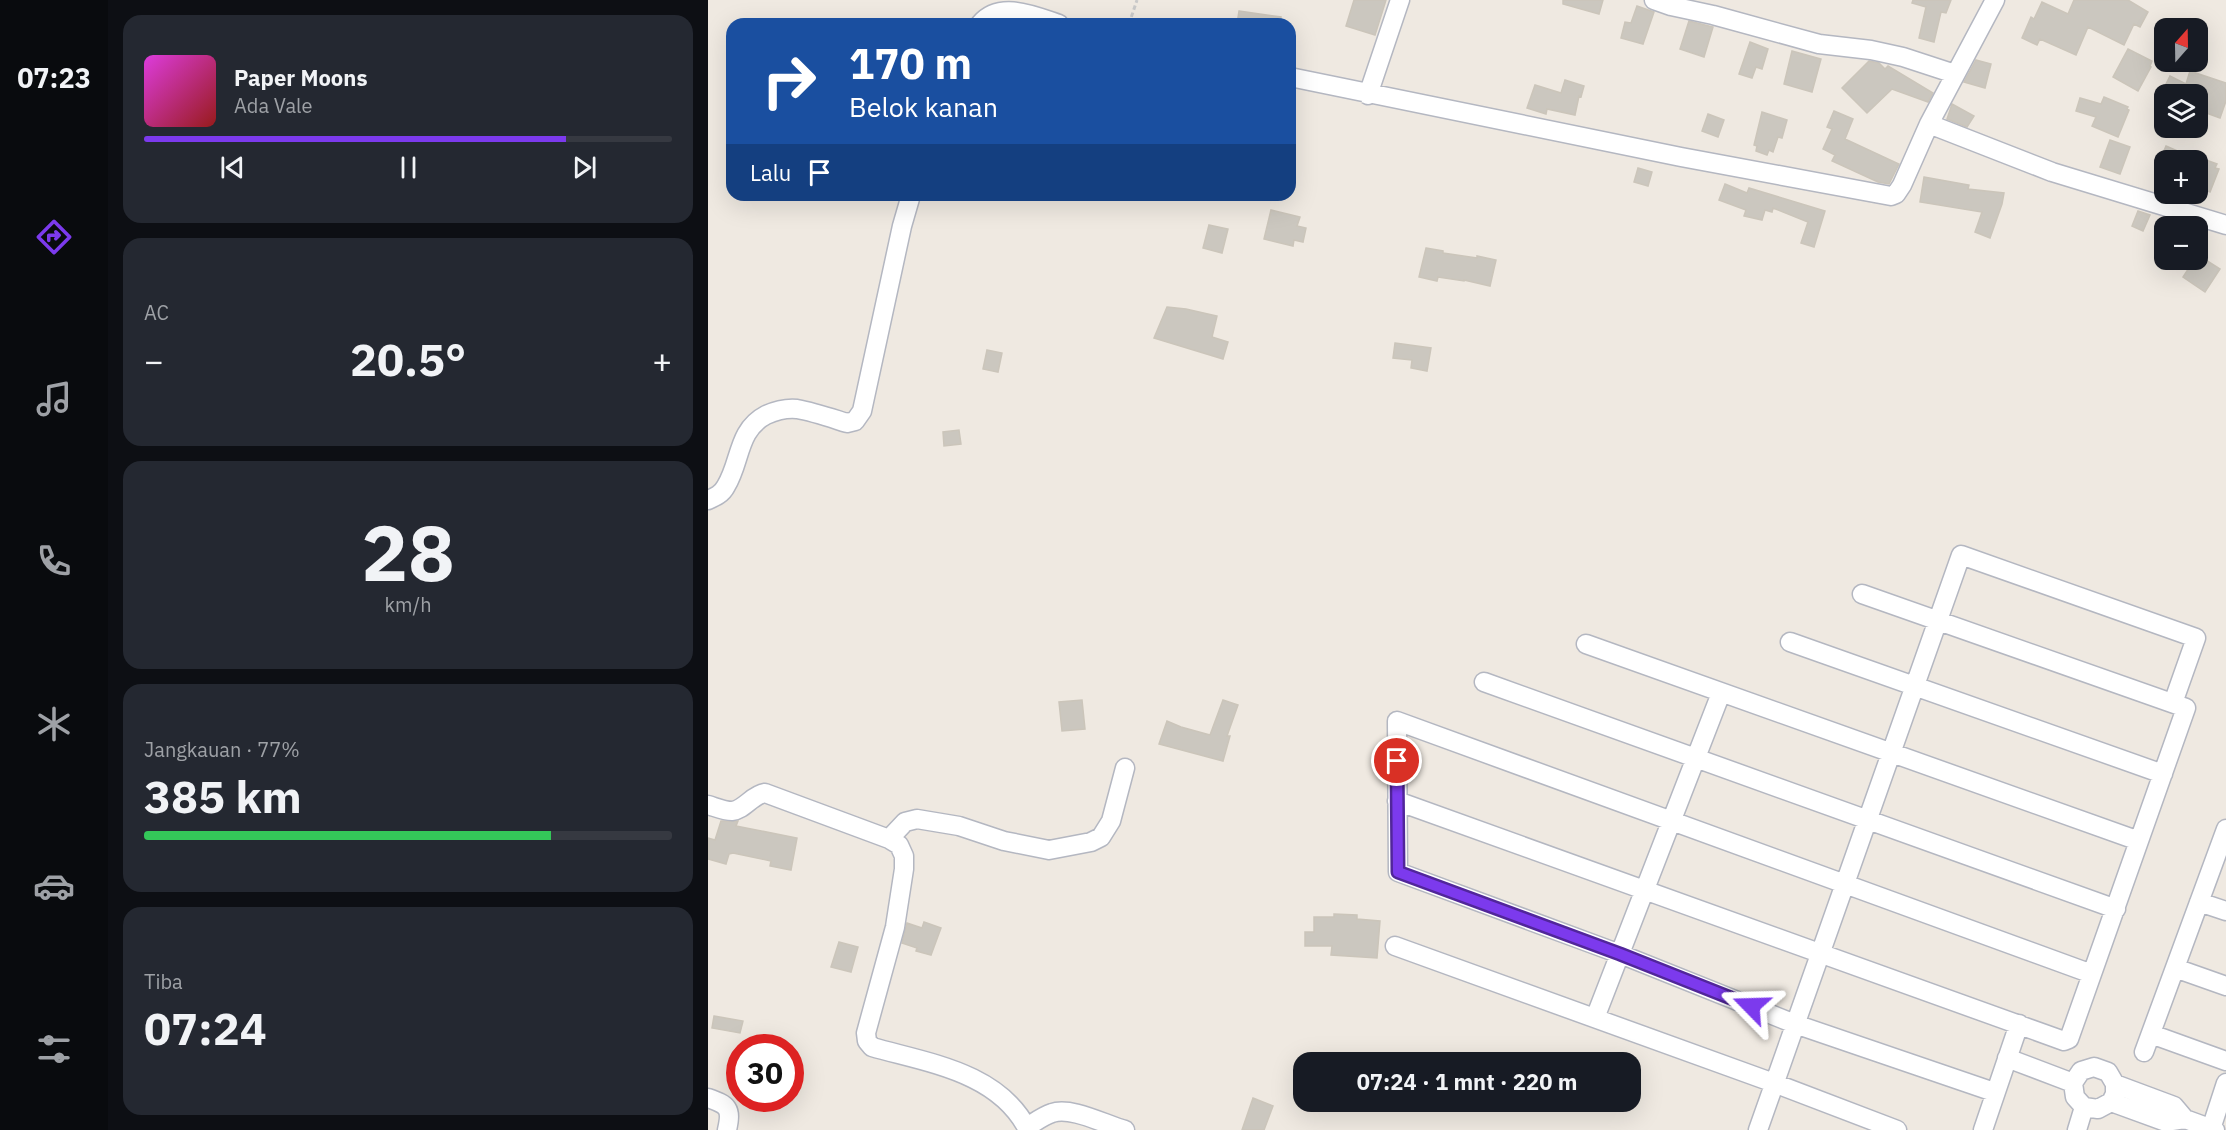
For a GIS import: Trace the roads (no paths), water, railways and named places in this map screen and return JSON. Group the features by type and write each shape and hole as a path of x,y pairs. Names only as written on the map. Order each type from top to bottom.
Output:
{"street":[{"path":"1368,94 1400,0"},
{"path":"1654,0 1819,44 1871,50 1903,57 1955,74"},
{"path":"1296,78 1681,157 1891,196 1896,194 1902,185 1929,124 1995,0"},
{"path":"984,18 1017,10 1041,18"},
{"path":"1929,124 2052,172 2226,225"},
{"path":"708,500 719,495 726,486 742,440 748,429 759,419 772,412 797,409 847,423 855,420 862,411 909,201"},
{"path":"1758,1130 1961,555 2196,638 2173,703"},
{"path":"1397,801 2064,1041 2069,1039 2186,708 1862,594"},
{"path":"1790,642 2163,774"},
{"path":"1586,645 2139,841"},
{"path":"1484,682 2116,909"},
{"path":"1595,1018 1721,693"},
{"path":"1994,1092 1795,1024 1620,954 1398,872 1397,721 2092,974"},
{"path":"889,839 905,822 917,819 959,826 1004,842 1049,850 1091,842 1101,837 1112,821 1125,768"},
{"path":"708,805 735,811 758,794 765,793 889,839 899,845 904,856 904,869 895,927 866,1033 867,1041 872,1047 950,1069 976,1079 1004,1098 1027,1128 1053,1113 1061,1112 1075,1113 1125,1130"},
{"path":"2144,1052 2225,834"},
{"path":"2199,902 2226,911"},
{"path":"1395,946 1774,1083 1896,1130"},
{"path":"2175,968 2226,986"},
{"path":"1983,1130 1994,1092 2019,1024"},
{"path":"2151,1034 2226,1061"},
{"path":"2007,1058 2073,1083"},
{"path":"2113,1093 2098,1109 2084,1107 2075,1097 2073,1083 2081,1071 2094,1067 2108,1072 2113,1093 2166,1122 2185,1119 2213,1129 2226,1083"},
{"path":"708,1098 724,1103 727,1107 729,1119 727,1130"},
{"path":"2077,1130 2084,1107"}]}
